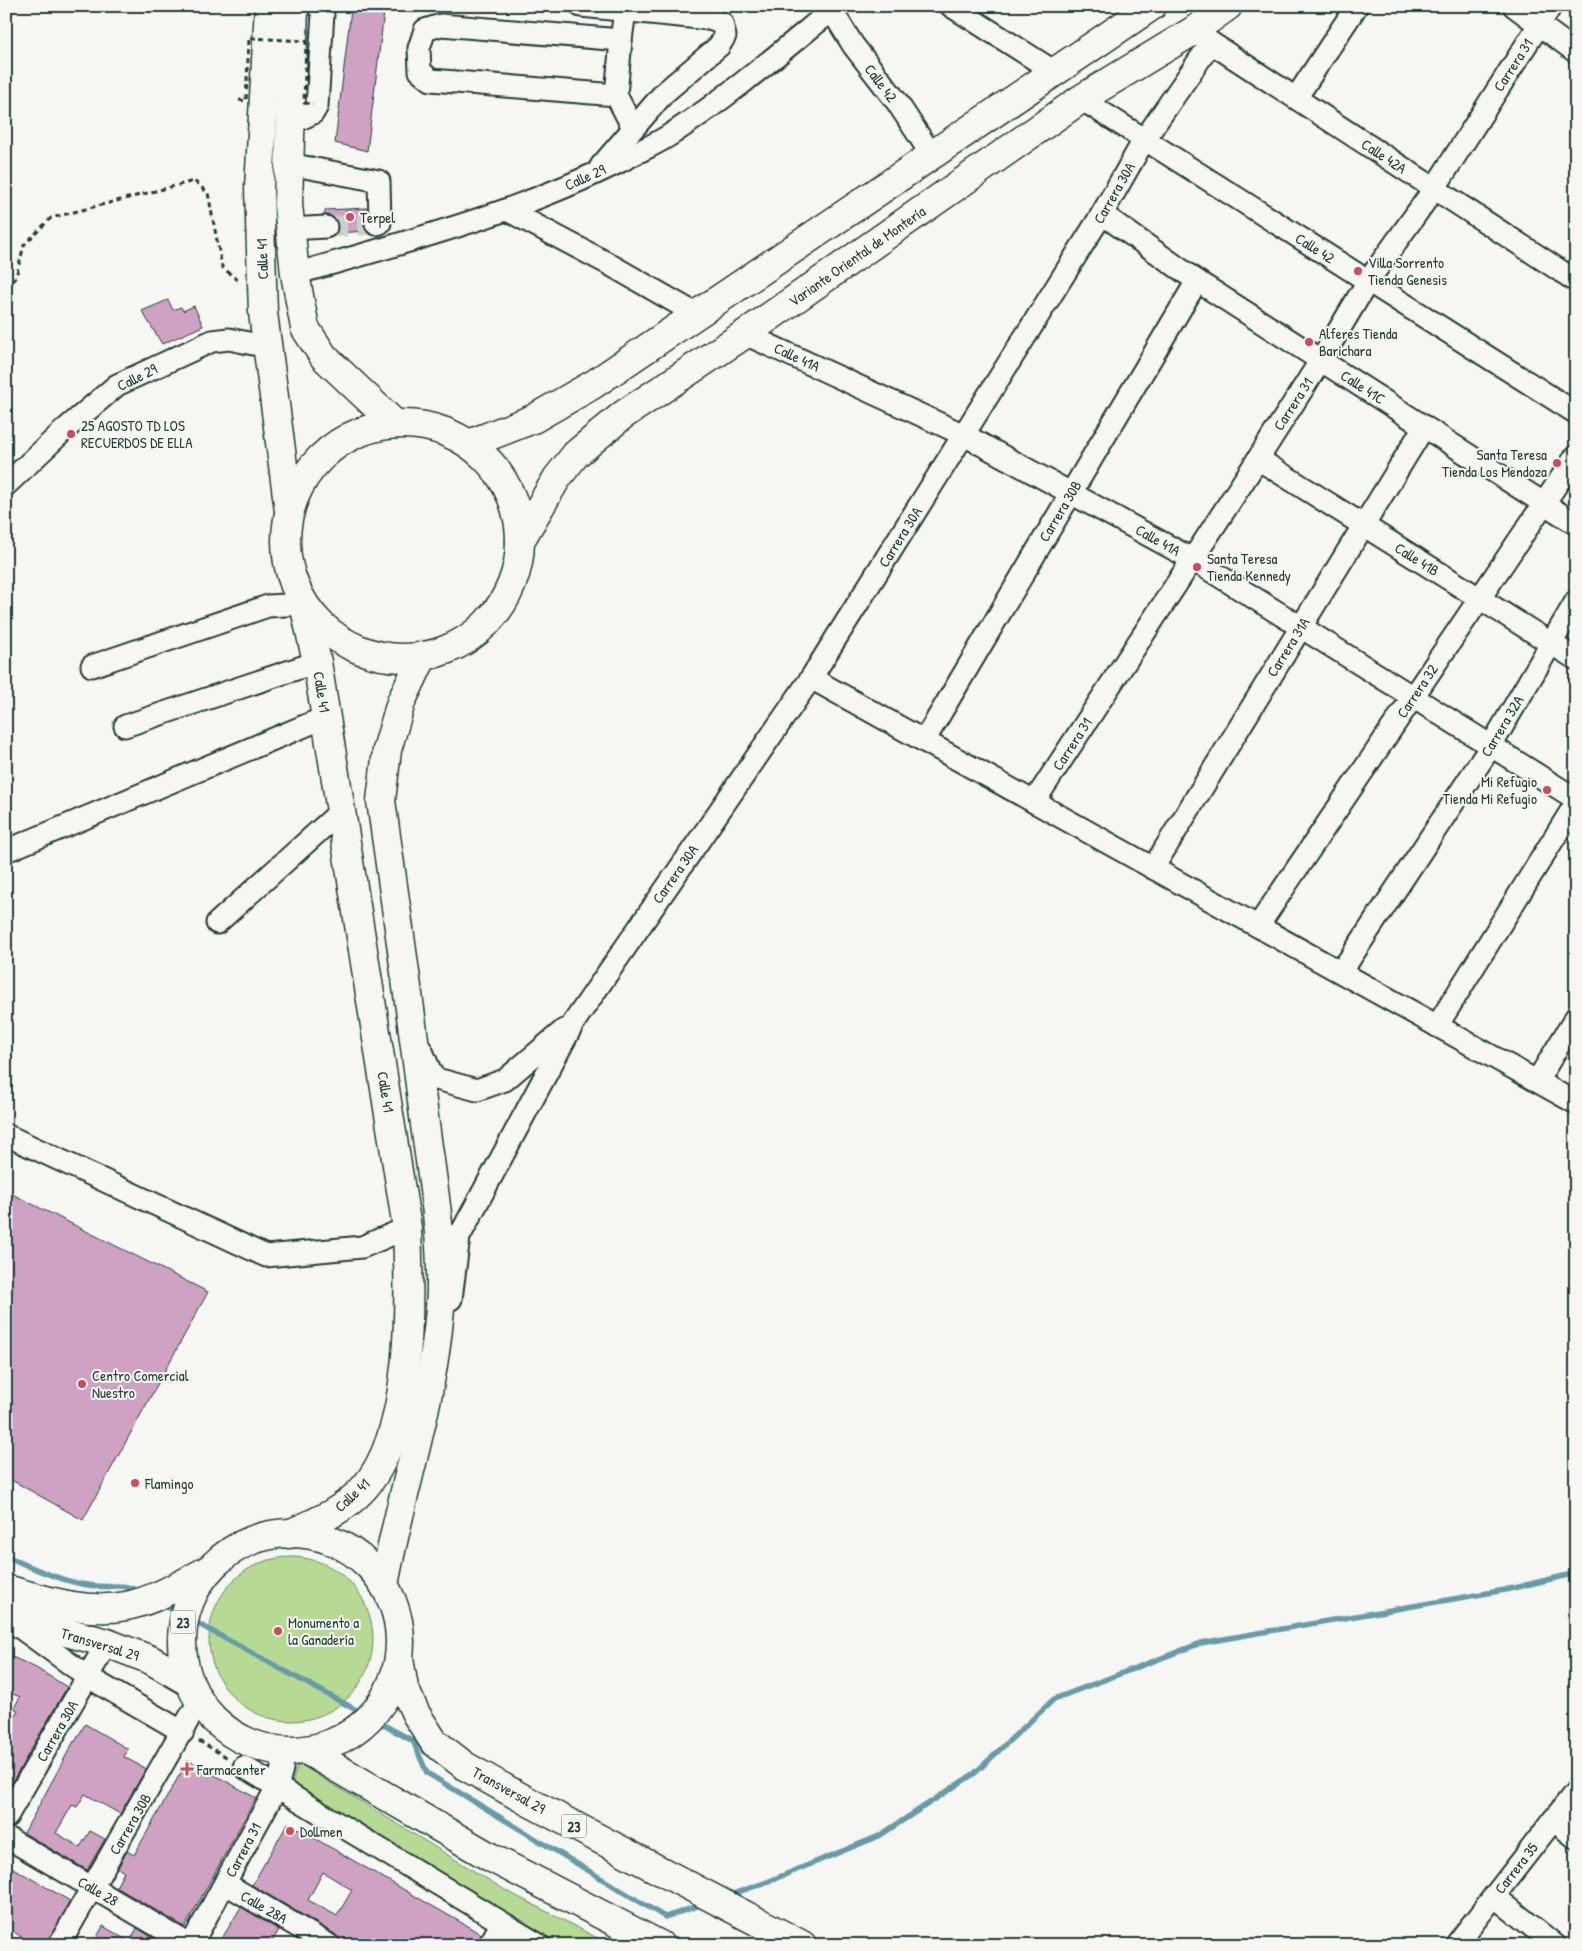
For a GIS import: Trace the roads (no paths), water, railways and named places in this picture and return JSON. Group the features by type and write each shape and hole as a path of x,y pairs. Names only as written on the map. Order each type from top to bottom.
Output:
{"main road":[{"name":"Calle 41","path":"268,6 259,188 263,313 289,511"},
{"name":"Calle 41","path":"294,6 289,229 304,328 324,357 395,424"},
{"path":"469,444 534,419 594,384 1152,6"},
{"name":"Variante Oriental de Montería","path":"520,541 557,478 576,454 623,415 745,334 1081,100 1202,37 1228,6"},
{"path":"395,424 421,426 438,430 469,444 490,463 507,486 517,513 520,541 517,568 508,594 493,616 465,639 450,648 423,656 404,658 365,651 330,633 304,604 292,577 286,549 289,511 300,484 317,461 340,442 366,430 395,424"},
{"name":"Calle 41","path":"289,1534 325,1518 347,1504 364,1488 380,1465 391,1437 409,1340 410,1286 407,1228 317,662 304,604"},
{"path":"384,1585 400,1506 435,1363 440,1305 438,1229 381,801 387,750 401,702 423,656"},
{"name":"23","path":"295,1751 331,1743 354,1731 373,1714 388,1692 399,1658 398,1620 384,1585 372,1570 343,1547 326,1540 289,1534 267,1536 246,1543 226,1554 210,1569 193,1594 183,1623 182,1653 194,1692 218,1723 242,1739 295,1751 490,1857 660,1945"},
{"name":"Transversal 29","path":"6,1589 48,1602 90,1608 126,1606 155,1597 210,1569"},
{"name":"Transversal 29","path":"6,1617 107,1643 150,1660 194,1692"},
{"name":"Transversal 29","path":"399,1658 404,1688 416,1714 434,1742 465,1766 529,1802 802,1945"}],"street":[{"path":"290,124 313,113 318,106 323,13 318,6"},
{"path":"581,6 709,19 722,23 725,36 719,46 664,93 595,174"},
{"path":"951,6 1055,72"},
{"path":"1514,6 1576,52"},
{"name":"Carrera 31","path":"1034,802 1258,459 1321,360 1368,281 1434,188 1550,6"},
{"path":"1296,98 1356,7"},
{"name":"Calle 42","path":"833,8 853,45 932,154"},
{"name":"Calle 29","path":"295,274 384,249 506,210 595,174 672,134 762,68 833,8"},
{"path":"624,11 616,95 633,128"},
{"path":"616,95 431,80 420,71 419,48 425,30 441,25 621,40"},
{"name":"Calle 42A","path":"1202,37 1576,281"},
{"name":"Carrera 30A","path":"574,1022 811,678 1102,214 1202,37"},
{"name":"Calle 42","path":"1081,100 1576,413"},
{"path":"289,164 379,181 378,224 384,249"},
{"path":"506,210 607,263 696,314"},
{"name":"Calle 41C","path":"1102,214 1197,280 1576,524"},
{"path":"289,229 326,227"},
{"name":"Carrera 30B","path":"924,741 1197,280"},
{"name":"Calle 41A","path":"745,334 964,435 1192,558 1576,801"},
{"name":"Calle 29","path":"6,484 117,385 212,341 229,339 268,347"},
{"name":"Carrera 31A","path":"1153,868 1424,427"},
{"name":"Carrera 32","path":"1258,926 1576,456"},
{"name":"Calle 41B","path":"1258,459 1576,660"},
{"name":"Carrera 32A","path":"1341,972 1491,746 1576,602"},
{"path":"92,666 268,606 304,604"},
{"path":"125,726 317,662"},
{"path":"811,678 1576,1103"},
{"path":"6,852 326,717"},
{"path":"1437,1026 1576,801"},
{"path":"217,923 341,811"},
{"path":"1537,1081 1576,1017"},
{"path":"413,1030 433,1078 477,1090 505,1080 574,1022"},
{"path":"426,1406 443,1371 459,1238 574,1022"},
{"path":"6,1135 266,1256 362,1247 407,1228"},
{"path":"6,1617 88,1677 183,1732"},
{"name":"Carrera 30A","path":"6,1818 107,1643"},
{"name":"Carrera 30B","path":"59,1945 183,1732 194,1692"},
{"name":"Carrera 31","path":"190,1945 226,1884 277,1787 282,1769 295,1751"},
{"path":"244,1767 539,1945"},
{"name":"Carrera 35","path":"1456,1945 1576,1791"},
{"path":"1553,1820 1576,1838"},
{"name":"Calle 28","path":"6,1837 190,1945"},
{"name":"Calle 28A","path":"226,1884 328,1945"},
{"path":"1494,1896 1555,1945"},
{"path":"489,1945 502,1923"}],"waterway":[{"path":"6,1556 62,1579 84,1585 123,1586 140,1592"},
{"path":"727,1896 767,1882 879,1836 975,1773 1054,1699 1201,1643 1505,1590 1576,1573"},
{"path":"162,1604 413,1741 427,1773 665,1917 704,1904"}],"tunnel":[{"path":"326,227 376,224"}],"place":[{"name":"Terpel","path":"350,217"},
{"name":"Villa Sorrento Tienda Genesis","path":"1358,271"},
{"name":"Alferes Tienda Barichara","path":"1309,342"},
{"name":"25 AGOSTO TD LOS RECUERDOS DE ELLA","path":"71,434"},
{"name":"Santa Teresa Tienda Los Mendoza","path":"1557,463"},
{"name":"Santa Teresa Tienda Kennedy","path":"1197,567"},
{"name":"Mi Refugio Tienda Mi Refugio","path":"1547,790"},
{"name":"Centro Comercial Nuestro","path":"82,1384"},
{"name":"Flamingo","path":"135,1483"},
{"name":"Monumento a la Ganadería","path":"278,1631"},
{"name":"Farmacenter","path":"187,1769"},
{"name":"Dollmen","path":"290,1831"}]}
